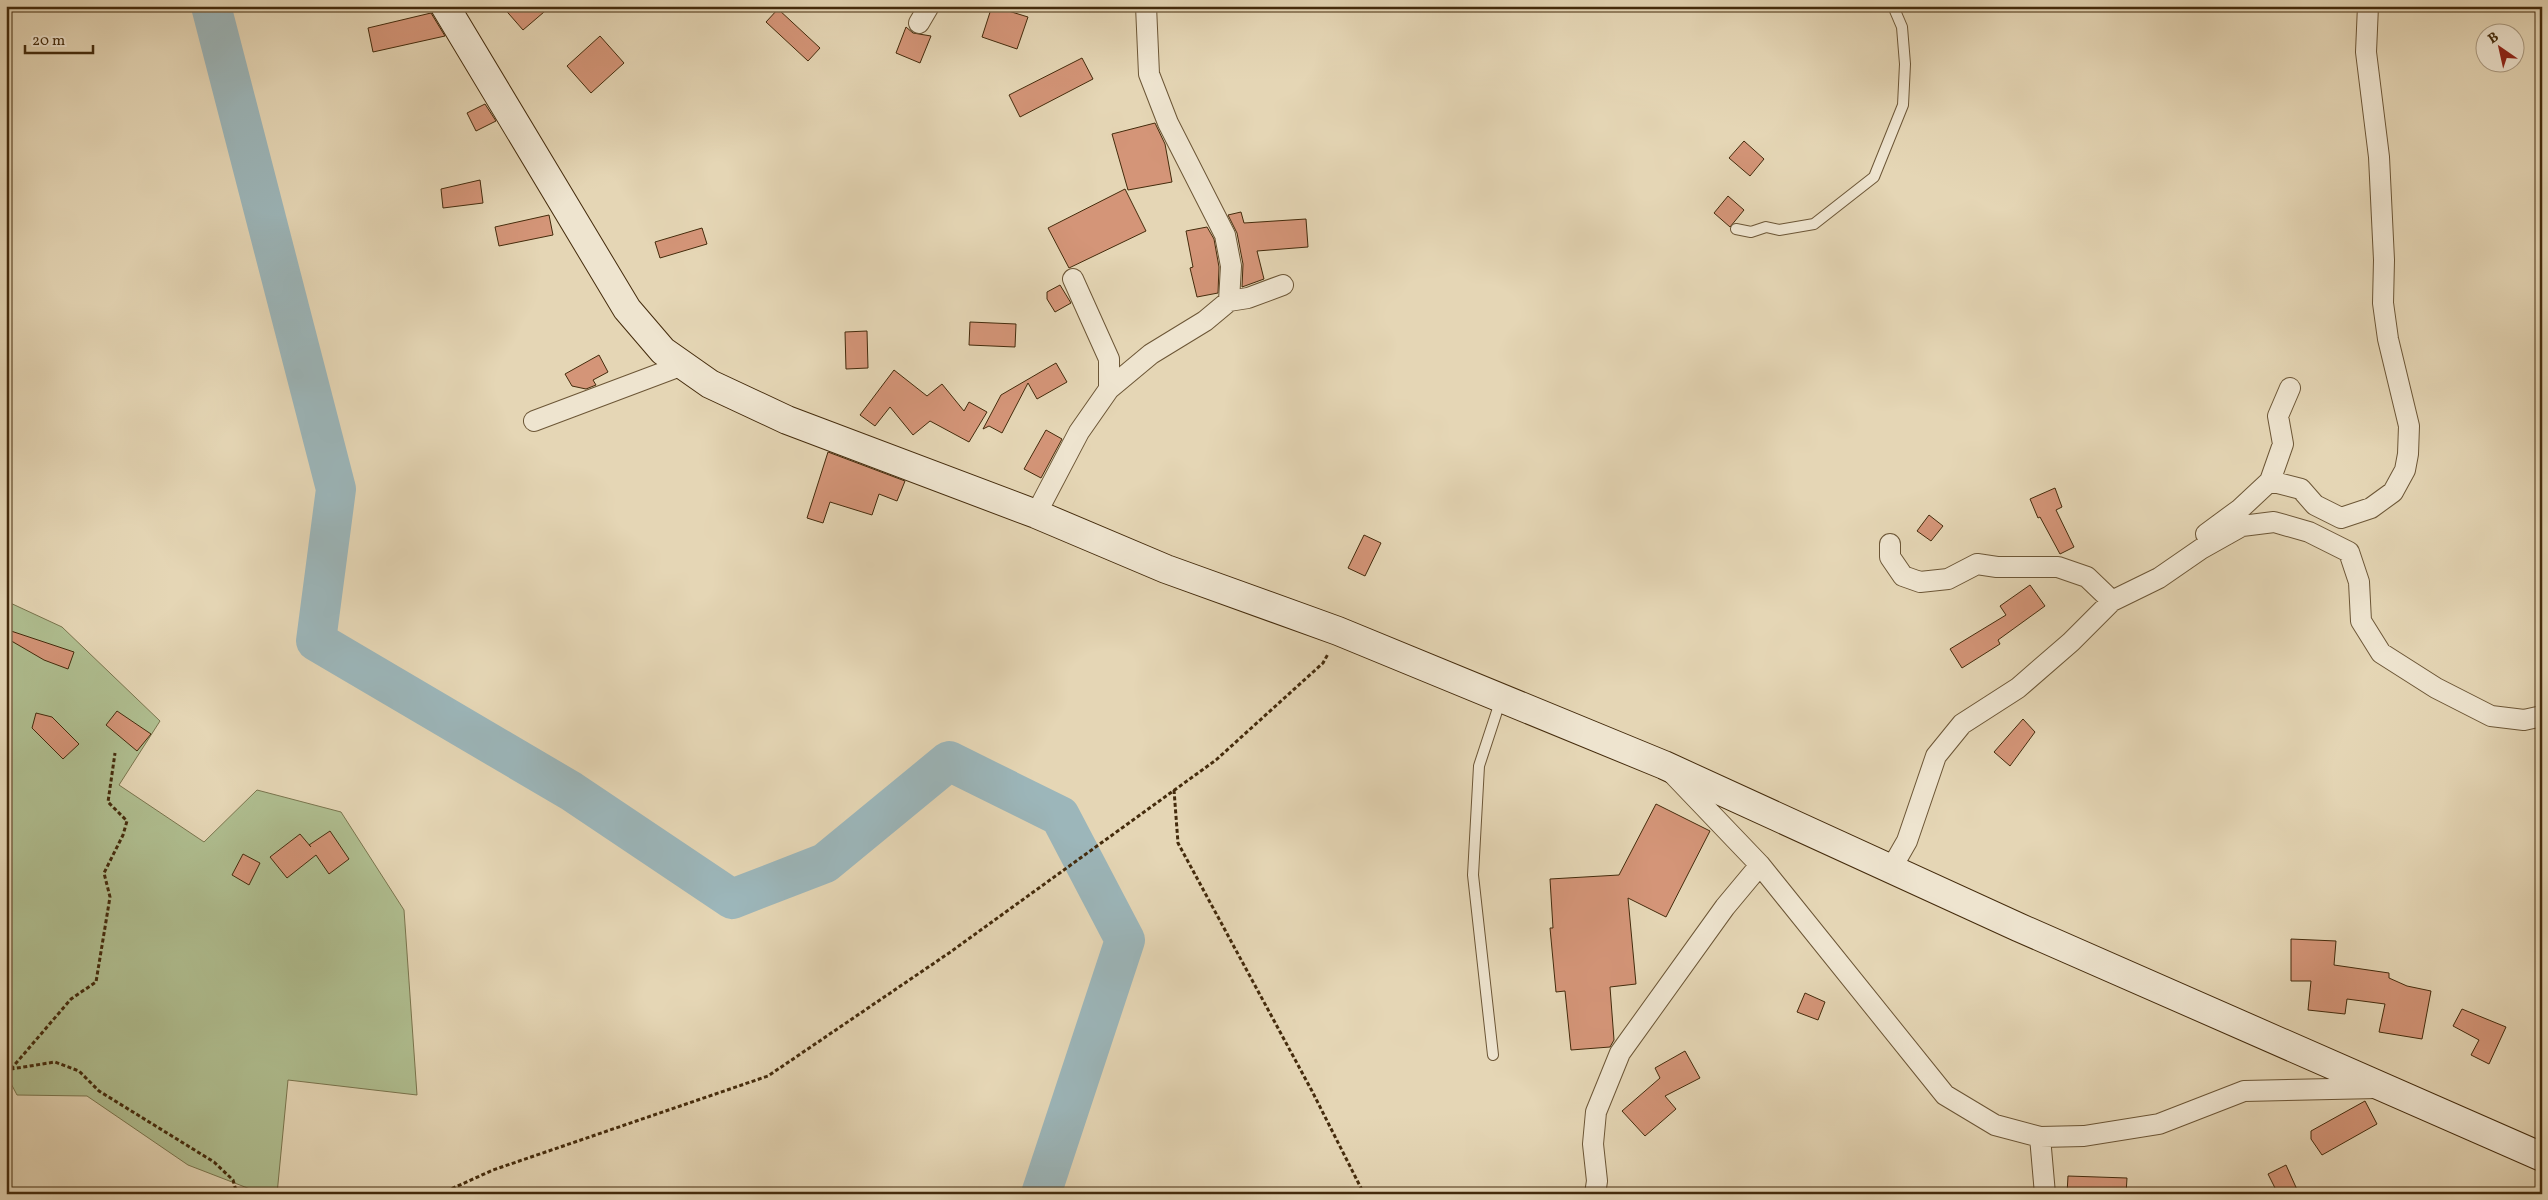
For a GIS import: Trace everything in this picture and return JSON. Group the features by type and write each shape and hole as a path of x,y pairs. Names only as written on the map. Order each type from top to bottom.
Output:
{"street":[{"path":"445,6 627,309 663,351 710,384 787,420 1036,514 1166,569 1338,631 1664,765 1891,869 2542,1157"},
{"path":"1130,6 1145,14 1149,74 1168,123 1225,234 1231,266 1229,301"},
{"path":"2270,481 2301,489 2315,505 2341,518 2371,508 2393,492 2405,470 2409,426 2388,339 2383,303 2384,260 2378,157 2366,52 2368,6"},
{"path":"1073,279 1109,359 1109,388"},
{"path":"1036,514 1079,432 1109,388 1151,354 1205,321 1229,301 1248,298 1283,285"},
{"path":"534,421 683,365"},
{"path":"2159,578 2181,554 2240,509 2270,481 2283,444 2278,416 2290,388"},
{"path":"1891,869 1907,841 1936,756 1962,724 2018,688 2071,642 2112,601 2159,578 2201,549 2242,526 2274,522 2309,532 2349,552 2359,582 2360,621 2381,653 2436,688 2490,716 2524,720 2542,716"},
{"path":"1890,544 1890,557 1903,576 1920,582 1948,579 1977,564 1997,567 2058,567 2088,577 2112,601"},
{"path":"1664,765 1760,865 1945,1095 1995,1125 2040,1137 2084,1136 2159,1124 2244,1091 2384,1088"},
{"path":"1595,1194 1597,1181 1593,1144 1596,1112 1620,1053 1725,907 1760,865"},
{"path":"2040,1137 2045,1194"}],"lane":[{"path":"1736,229 1751,232 1766,227 1779,230 1814,224 1874,177 1903,105 1904,64 1902,27 1893,6"},
{"path":"1493,1055 1473,874 1479,766 1502,698"}],"path":[{"path":"440,1194 493,1170 768,1076 949,953 1216,760 1324,663 1338,631"},
{"path":"6,1074 71,999 96,982 110,897 104,873 123,835 127,821 108,802 115,753"},
{"path":"1174,790 1178,843 1312,1091 1364,1194"},
{"path":"11,1069 56,1062 79,1071 100,1091 214,1162 233,1180 237,1194"}],"green space":[{"path":"6,601 62,627 160,721 119,785 204,842 257,790 341,812 404,910 417,1095 288,1080 277,1194 263,1194 188,1165 87,1096 17,1095 6,1074"}],"building":[{"path":"502,6 551,6 523,30"},
{"path":"992,6 1028,17 1017,49 982,37"},
{"path":"778,9 820,48 808,61 766,22"},
{"path":"431,13 445,36 373,52 368,28"},
{"path":"906,27 913,33 931,36 920,63 896,53"},
{"path":"600,36 624,63 591,93 567,66"},
{"path":"1082,58 1093,79 1020,117 1009,95"},
{"path":"485,104 496,121 476,131 467,113"},
{"path":"1155,123 1165,144 1172,182 1128,190 1112,134"},
{"path":"1744,141 1764,159 1750,176 1729,158"},
{"path":"480,180 483,203 443,208 441,189"},
{"path":"1125,189 1146,231 1069,268 1048,228"},
{"path":"1728,196 1744,210 1730,227 1714,213"},
{"path":"1241,212 1244,223 1306,219 1308,247 1257,251 1264,279 1242,287 1243,264 1237,233 1228,215"},
{"path":"549,215 553,235 499,246 495,227"},
{"path":"1207,227 1214,239 1219,267 1218,293 1197,297 1190,268 1193,267 1186,231"},
{"path":"702,228 707,244 660,258 655,242"},
{"path":"1060,285 1071,303 1055,312 1047,299 1047,292"},
{"path":"970,322 1016,324 1015,347 969,345"},
{"path":"867,331 868,368 846,369 845,332"},
{"path":"599,355 608,372 593,380 596,385 586,389 572,386 565,374"},
{"path":"1056,363 1067,382 1037,399 1028,383 1002,433 989,426 983,429 1001,395"},
{"path":"894,370 927,396 942,384 964,411 969,402 987,412 969,442 930,421 913,435 890,407 875,426 860,415"},
{"path":"1046,430 1062,439 1041,478 1024,469"},
{"path":"828,452 905,481 897,501 879,494 872,515 830,502 823,523 807,518"},
{"path":"2055,488 2062,507 2056,510 2074,547 2060,554 2040,517 2038,518 2030,499"},
{"path":"1929,515 1943,526 1931,541 1917,531"},
{"path":"1364,535 1381,543 1365,576 1348,568"},
{"path":"2030,585 2045,606 1998,640 2000,644 1962,668 1950,649 2006,615 2000,606"},
{"path":"11,631 74,652 68,669 44,660 8,639"},
{"path":"117,711 151,734 137,751 106,725"},
{"path":"36,713 52,717 79,744 63,759 32,728"},
{"path":"2023,719 2035,732 2010,766 1994,752"},
{"path":"1656,804 1710,831 1666,917 1628,898 1636,984 1610,987 1614,1040 1610,1047 1571,1050 1565,991 1556,992 1550,928 1553,928 1550,879 1619,875"},
{"path":"330,831 349,859 329,874 316,855 287,878 270,857 300,834 309,845"},
{"path":"243,854 260,863 249,885 232,875"},
{"path":"2291,939 2336,941 2334,965 2389,973 2389,978 2407,986 2431,991 2422,1039 2379,1032 2385,1004 2347,999 2345,1014 2308,1010 2311,981 2291,981"},
{"path":"1805,993 1825,1002 1818,1020 1797,1012"},
{"path":"2462,1009 2506,1027 2489,1064 2471,1055 2479,1040 2453,1026"},
{"path":"1685,1051 1700,1078 1665,1096 1676,1109 1645,1136 1622,1111 1660,1078 1655,1068"},
{"path":"2365,1101 2377,1124 2322,1155 2311,1139 2311,1131"},
{"path":"2286,1165 2299,1194 2278,1194 2268,1174"},
{"path":"2068,1176 2127,1178 2126,1194 2067,1194"}],"waterway":[{"path":"211,6 336,489 316,641 571,791 732,899 825,863 949,761 1060,816 1125,940 1041,1194"}]}
